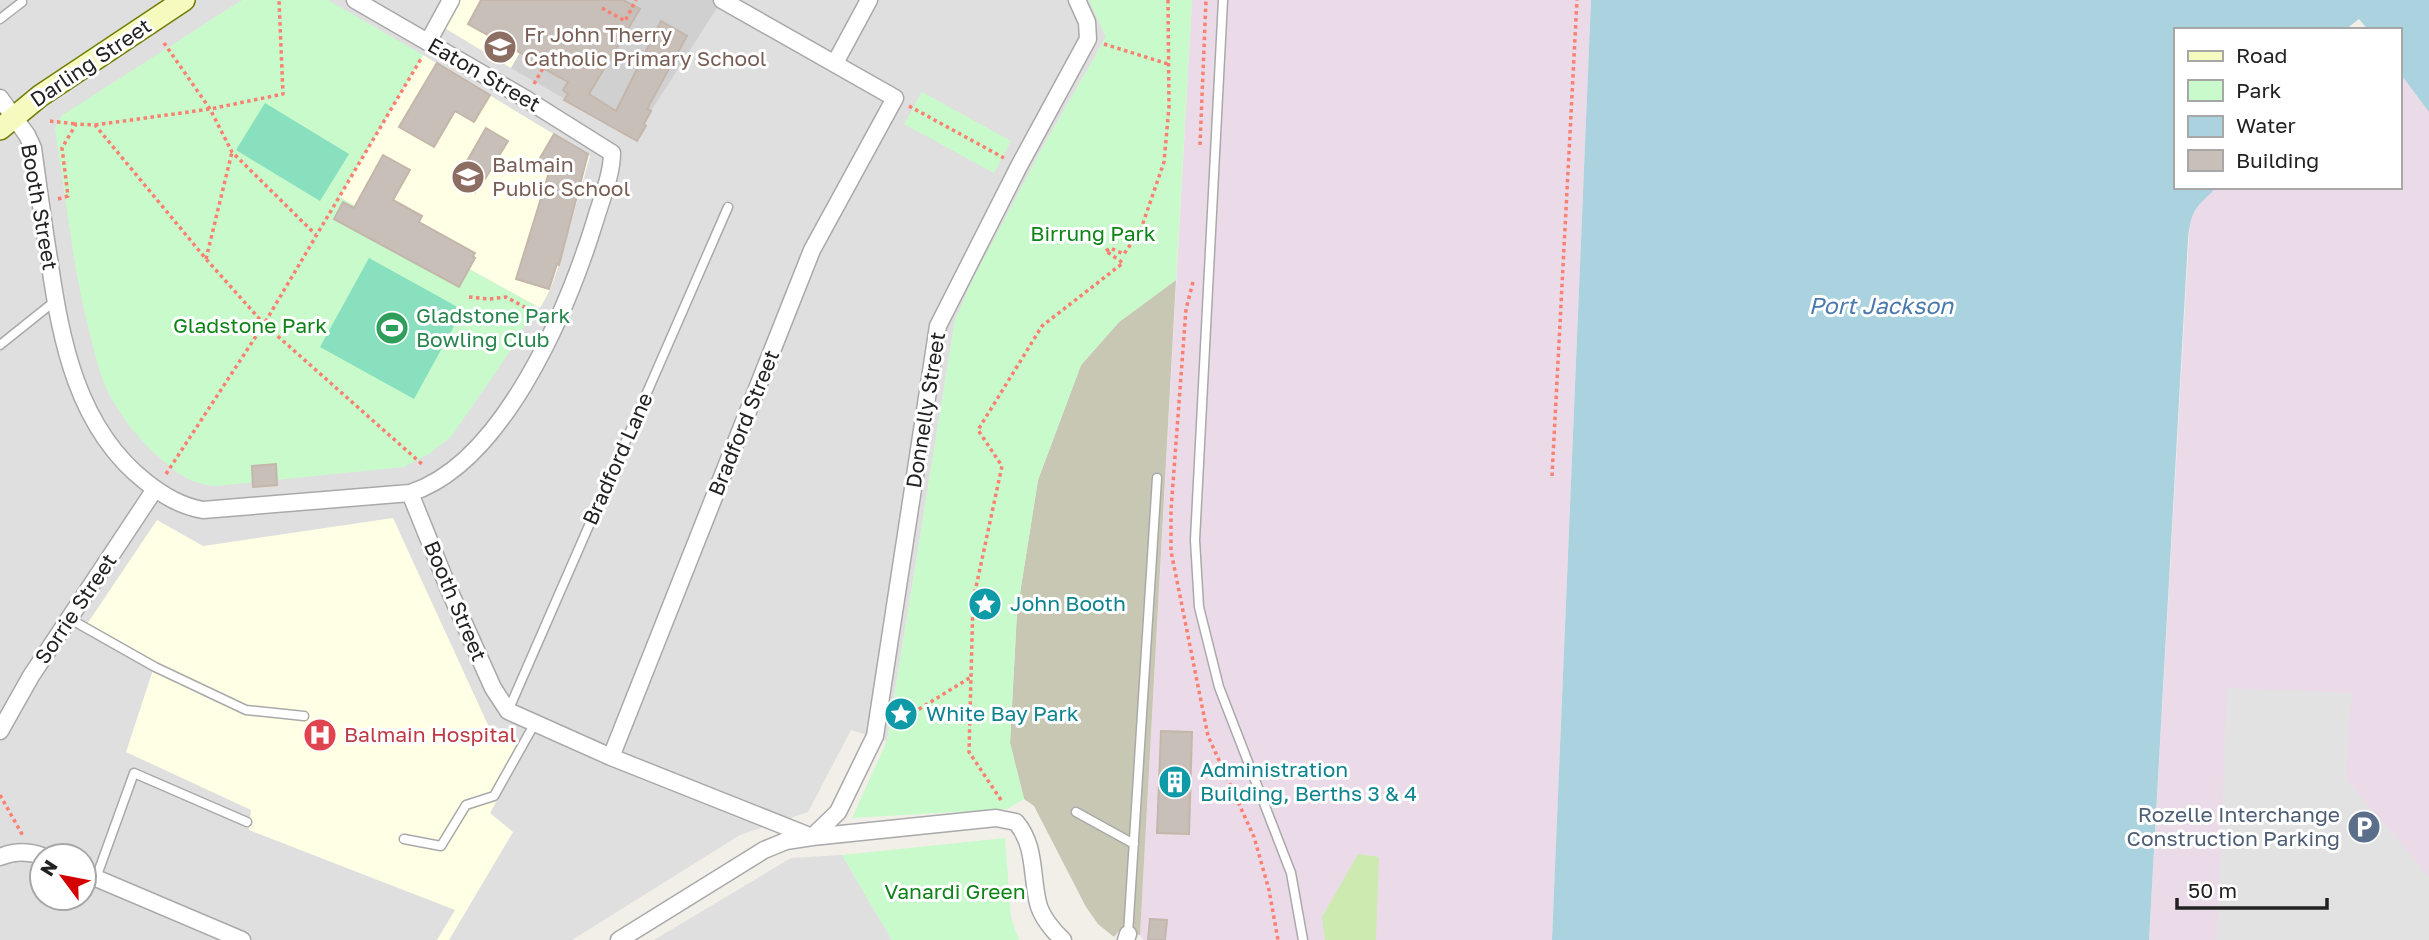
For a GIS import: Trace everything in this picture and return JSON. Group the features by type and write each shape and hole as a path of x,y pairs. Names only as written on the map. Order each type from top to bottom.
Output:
{"street":[{"name":"Darling Street","path":"7,123 40,96 184,0"},
{"name":"Eaton Street","path":"355,0 425,48 526,99 612,153 599,207 569,296 526,379 479,446 442,479 429,487 410,493"},
{"path":"425,48 450,0"},
{"path":"722,0 895,98"},
{"path":"835,63 869,0"},
{"path":"1077,0 1087,22 1088,38"},
{"name":"Donnelly Street","path":"813,837 838,812 875,736 938,326 1088,38"},
{"name":"Booth Street","path":"0,98 7,123 27,135 33,148 55,301 64,344 80,396 115,453 155,489 180,504 203,510 410,493 493,688 508,711"},
{"name":"Bradford Street","path":"611,757 812,250 895,98"},
{"name":"Sorrie Street","path":"0,731 31,676 155,489"},
{"path":"508,711 611,757 813,837"},
{"path":"619,940 764,850 786,841 996,818 1012,820 1028,840 1038,905 1055,933 1063,940"},
{"path":"0,857 18,852 28,853"},
{"path":"98,878 242,940"}],"lane":[{"path":"1223,0 1195,540 1199,607 1219,687 1291,873 1303,940"},
{"path":"0,19 22,2"},
{"name":"Bradford Lane","path":"508,711 727,207"},
{"path":"0,345 55,301"},
{"path":"1127,937 1157,478"},
{"path":"69,619 155,667 246,710 304,716"},
{"path":"404,839 442,846 466,805 494,796 535,723"},
{"path":"98,856 134,773 247,822"},
{"path":"1076,812 1134,844"}],"path":[{"path":"50,121 95,125 210,109 283,94 279,0"},
{"path":"602,8 625,21 636,0"},
{"path":"1012,820 969,752 973,601 1002,466 978,430 1042,326 1123,262 1107,251 1110,248 1124,254 1141,229 1164,162 1169,107 1168,0"},
{"path":"1552,476 1577,0"},
{"path":"1088,38 1168,64"},
{"path":"163,43 210,109 232,152 316,236"},
{"path":"166,474 264,324 425,48"},
{"path":"534,84 543,68"},
{"path":"895,98 1019,166"},
{"path":"57,199 68,196 62,148 76,124"},
{"path":"95,125 206,259 264,324 423,465"},
{"path":"206,259 232,152"},
{"path":"469,297 506,297 539,315"},
{"path":"875,736 971,677"},
{"path":"0,795 29,842"}],"shaded area":[{"path":"0,0 1089,0 1106,37 1040,152 955,320 887,741 851,730 808,812 740,835 572,940 0,940"},
{"name":"Fr John Therry Catholic Primary School","path":"458,0 551,0 511,68 443,27"},
{"path":"551,0 722,0 651,111 644,124 646,126 636,140 511,68"},
{"path":"1192,0 1591,0 1552,940 1144,940 1140,935"},
{"name":"Balmain Public School","path":"423,55 590,156 559,265 540,308 339,197"},
{"path":"2401,75 2429,112 2429,940 2149,940 2190,219 2202,200 2215,189 2401,189"},
{"path":"1176,280 1140,935 1119,931 1114,937 1098,924 1086,907 1034,806 1024,799 1010,743 1017,612 1038,480 1081,365 1119,322"},
{"name":"Balmain Hospital","path":"393,518 488,725 528,744 490,813 513,832 449,940 437,940 455,910 249,830 251,810 126,752 154,667 85,627 157,520 203,546"},
{"path":"2227,688 2352,693 2345,778 2429,877 2429,940 2217,940"},
{"path":"842,855 892,940 654,940 791,858"}],"green space":[{"name":"Gladstone Park","path":"242,0 328,0 423,55 339,197 534,305 517,341 451,437 429,454 404,467 217,486 201,484 174,470 146,444 119,410 102,377 78,281 55,129 61,116"},
{"name":"Birrung Park","path":"1089,0 1192,0 1176,280 1119,322 1081,365 1038,480 1017,612 1010,743 1024,799 1007,809 852,818 887,741 955,320 972,281 1040,152 1106,37"},
{"path":"922,92 1011,141 994,173 904,124"},
{"path":"265,103 349,154 320,201 236,150"},
{"name":"Gladstone Park Bowling Club","path":"369,258 463,310 414,399 320,347"},
{"name":"Vanardi Green","path":"1005,838 1011,917 1019,940 892,940 842,855"},
{"path":"1358,854 1379,857 1376,940 1325,940 1322,917"}],"water":[{"name":"Port Jackson","path":"1591,0 2429,0 2429,112 2401,75 2401,28 2366,28 2359,19 2348,28 2174,28 2174,189 2215,189 2196,209 2188,239 2149,940 1552,940"}],"building":[{"path":"481,0 623,0 640,9 589,94 616,111 661,21 687,36 647,109 651,111 637,141 564,100 568,94 563,90 568,82 468,24"},
{"path":"437,63 490,95 474,122 455,111 434,147 399,127"},
{"path":"486,128 508,141 475,192 459,182 466,170 463,168"},
{"path":"554,134 588,154 559,265 557,264 549,289 516,279 551,166 537,163"},
{"path":"383,155 410,170 393,200 422,216 419,222 475,253 475,258 459,287 334,219 343,202 354,208"},
{"path":"276,464 277,485 253,487 252,466"},
{"name":"Administration Building, Berths 3 & 4","path":"1161,731 1192,732 1189,834 1157,833"},
{"path":"1150,919 1167,920 1165,940 1148,940"}],"place":[{"name":"Fr John Therry Catholic Primary School","path":"500,47"},
{"name":"Balmain Public School","path":"468,177"},
{"name":"Gladstone Park Bowling Club","path":"392,328"},
{"name":"John Booth","path":"985,604"},
{"name":"White Bay Park","path":"901,714"},
{"name":"Balmain Hospital","path":"320,735"},
{"name":"Administration Building, Berths 3 & 4","path":"1175,782"},
{"name":"Rozelle Interchange Construction Parking","path":"2364,827"}]}
